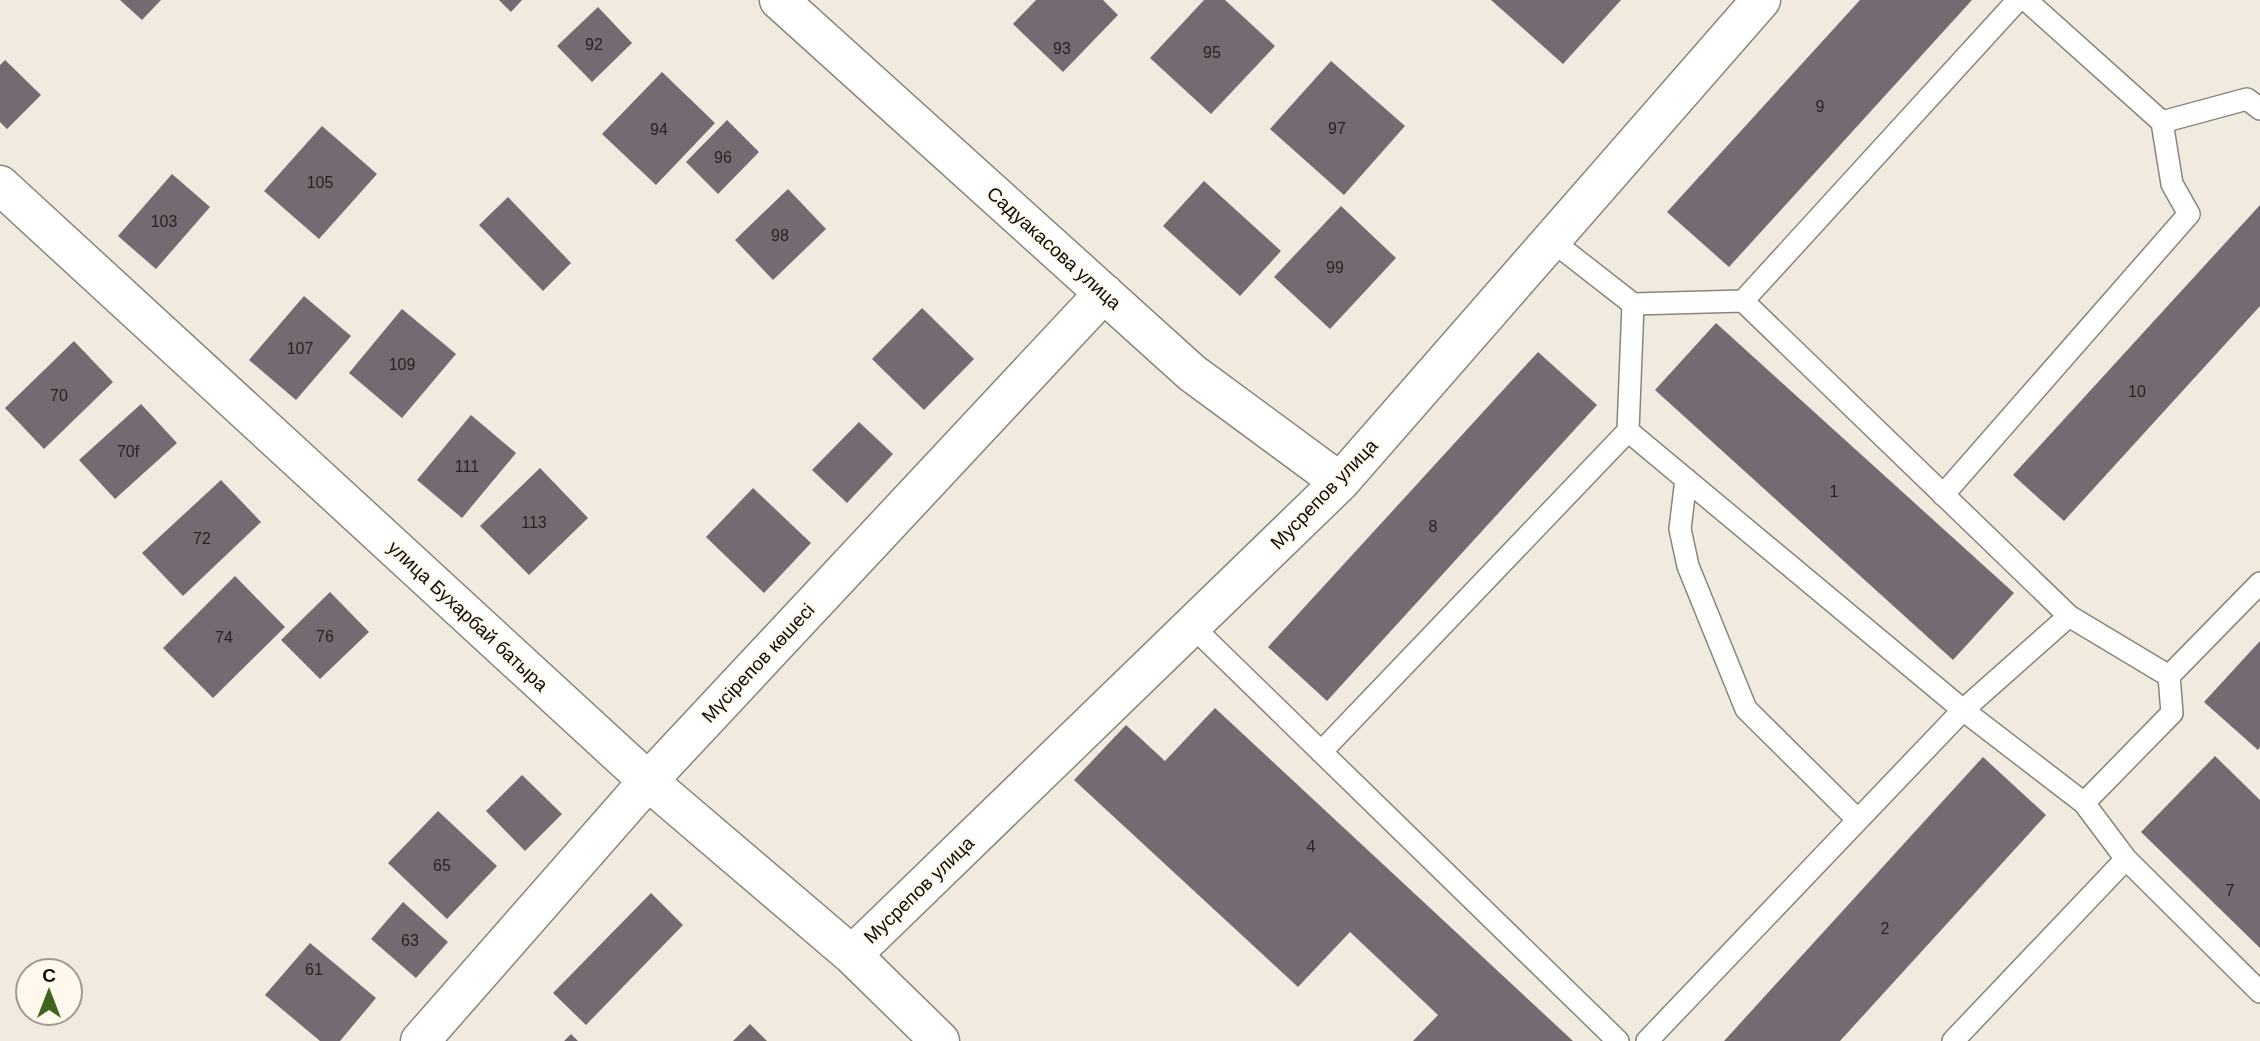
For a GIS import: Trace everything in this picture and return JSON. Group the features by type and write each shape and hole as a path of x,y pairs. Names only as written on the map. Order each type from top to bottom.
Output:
{"street":[{"name":"Садуакасова улица","path":"779,0 1192,373 1340,482"},
{"name":"Мусрепов улица","path":"852,955 1340,482 1761,0"},
{"name":"улица Бухарбай батыра","path":"0,185 648,781 852,955 940,1041"},
{"name":"Мүсірепов көшесі","path":"420,1041 648,781 1104,293"}],"lane":[{"path":"1743,301 2018,0"},
{"path":"1943,495 2189,214 2172,184 2162,122 2025,0"},
{"path":"2162,122 2247,99 2260,109"},
{"path":"1551,240 1633,304 1743,301 2069,616 2169,676"},
{"path":"1321,752 1628,431 1633,304"},
{"path":"1628,431 1963,710 2084,803 2126,859 2260,992"},
{"path":"1686,479 1680,529 1688,566 1746,709 1858,820"},
{"path":"2084,803 2172,713 2169,676 2260,583"},
{"path":"1647,1041 1963,710 2069,616"},
{"path":"1192,626 1618,1041"},
{"path":"1952,1041 2126,859"}],"building":[{"path":"120,0 161,0 142,20"},
{"path":"499,0 522,0 511,12"},
{"path":"1036,0 1103,0 1118,15 1063,72 1013,24"},
{"path":"1204,0 1225,0 1275,46 1211,114 1150,58"},
{"path":"1491,0 1621,0 1563,64"},
{"path":"1860,0 1972,0 1729,267 1667,212"},
{"path":"598,7 632,43 592,82 557,46"},
{"path":"5,60 41,95 7,129 0,122 0,65"},
{"path":"1331,61 1405,126 1344,195 1270,129"},
{"path":"662,72 715,123 656,185 602,134"},
{"path":"727,120 759,152 718,194 686,162"},
{"path":"322,126 377,174 319,239 264,191"},
{"path":"172,174 210,207 156,269 118,236"},
{"path":"1204,181 1281,251 1240,296 1163,226"},
{"path":"788,189 826,229 773,280 735,240"},
{"path":"508,197 571,263 543,291 479,225"},
{"path":"2260,205 2260,306 2064,521 2013,475"},
{"path":"1341,206 1396,258 1330,329 1274,277"},
{"path":"304,296 351,336 296,400 249,360"},
{"path":"922,308 974,359 924,410 872,359"},
{"path":"402,309 456,354 402,418 349,373"},
{"path":"1716,323 2014,593 1953,660 1655,390"},
{"path":"74,341 113,382 44,449 5,408"},
{"path":"1538,352 1597,405 1327,701 1268,647"},
{"path":"141,404 177,443 115,499 79,460"},
{"path":"471,415 516,453 462,518 417,480"},
{"path":"859,422 893,454 847,503 812,470"},
{"path":"540,468 588,518 529,575 480,526"},
{"path":"221,480 261,522 183,596 142,553"},
{"path":"753,488 811,543 764,593 706,537"},
{"path":"235,576 285,627 213,698 163,648"},
{"path":"330,592 369,632 320,679 281,640"},
{"path":"2260,641 2260,747 2258,750 2204,702"},
{"path":"1215,708 1573,1041 1413,1041 1438,1015 1350,932 1298,987 1074,780 1126,725 1165,761"},
{"path":"2215,756 2260,800 2260,948 2141,832"},
{"path":"1983,757 2046,815 1840,1041 1724,1041"},
{"path":"522,775 562,814 525,851 486,811"},
{"path":"438,811 497,866 447,919 388,863"},
{"path":"651,893 683,925 586,1025 553,993"},
{"path":"403,902 448,942 416,978 371,939"},
{"path":"310,943 376,998 340,1041 320,1041 265,995"},
{"path":"750,1024 767,1041 733,1041"},
{"path":"571,1034 578,1041 564,1041"}]}
